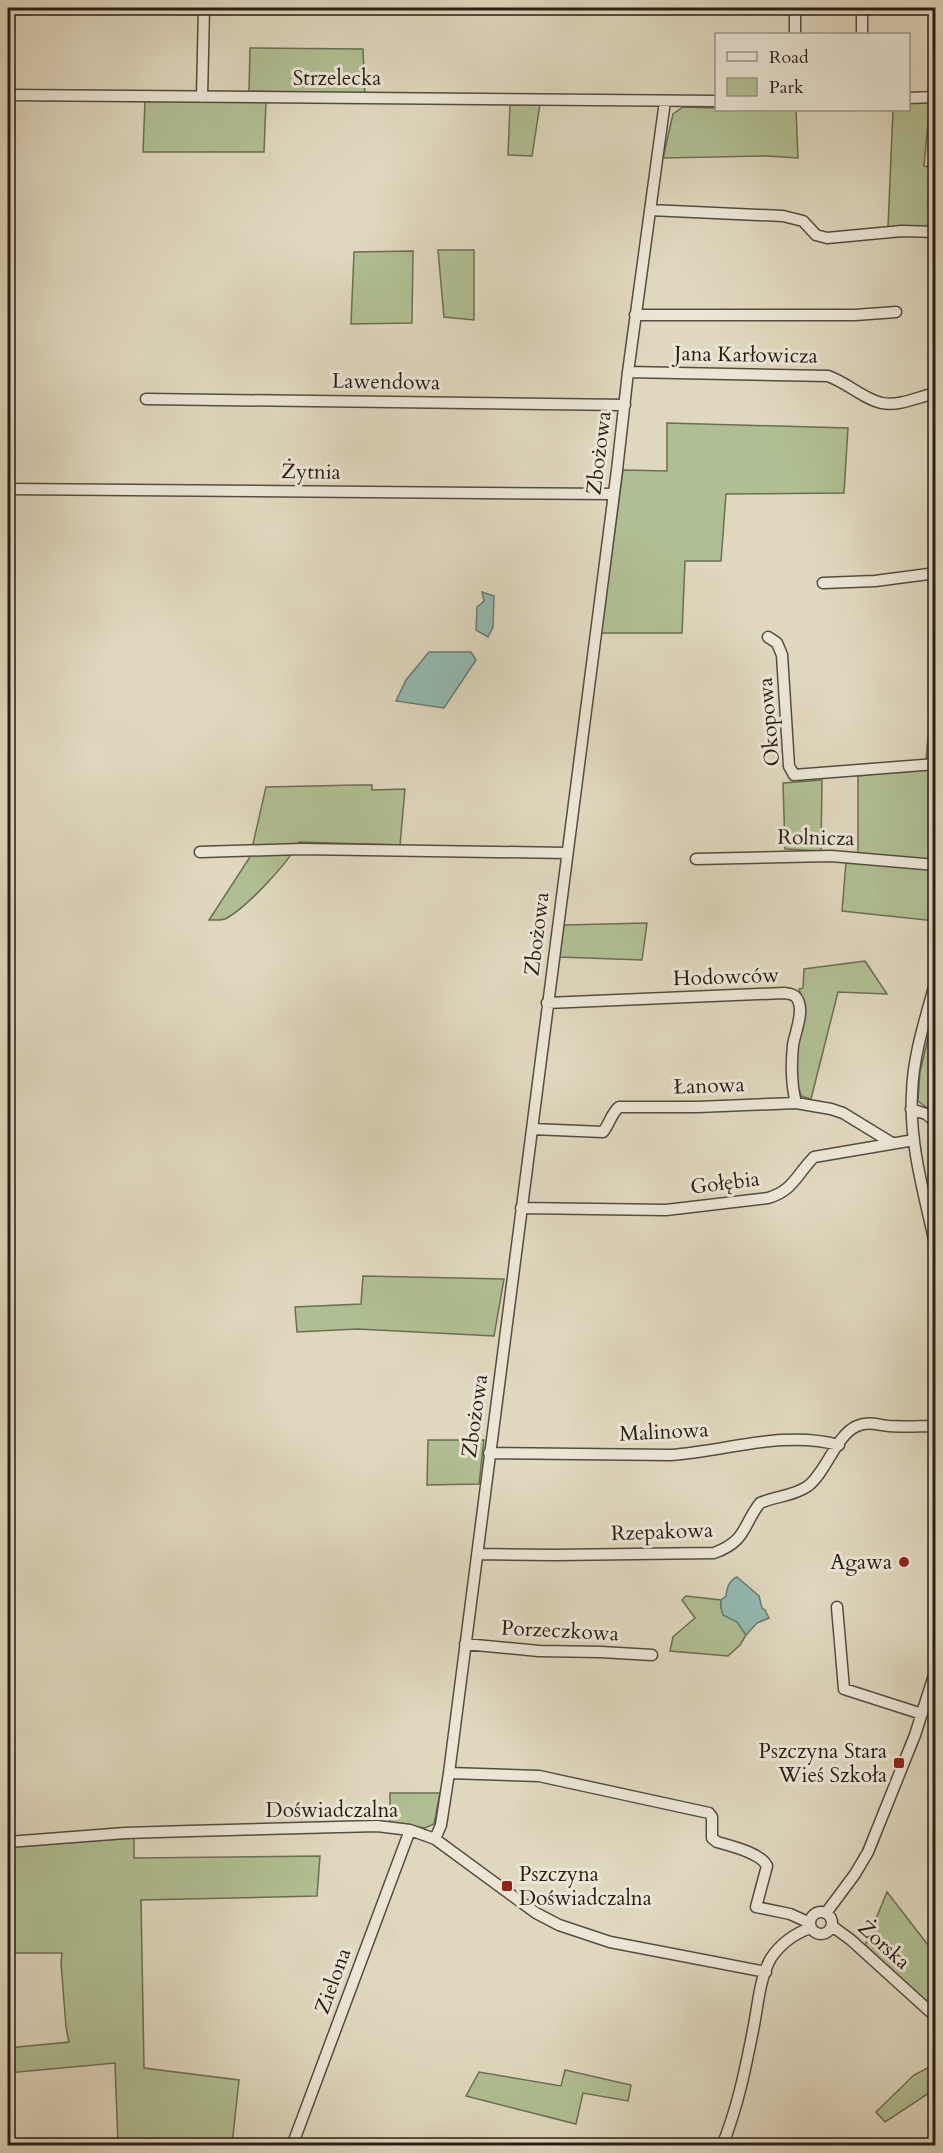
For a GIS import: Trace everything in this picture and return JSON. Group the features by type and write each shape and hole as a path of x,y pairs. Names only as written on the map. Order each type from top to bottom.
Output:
{"street":[{"path":"202,97 204,8"},
{"path":"795,8 795,33"},
{"path":"862,8 862,33"},
{"name":"Strzelecka","path":"8,95 715,101"},
{"path":"910,98 936,97"},
{"name":"Zbożowa","path":"435,1839 441,1826 449,1773 614,494 635,315 665,101"},
{"path":"650,210 794,218 803,221 816,236 826,238 902,231 936,232"},
{"path":"635,315 855,315 896,312"},
{"name":"Jana Karłowicza","path":"628,372 828,376 881,403 906,402 928,395"},
{"name":"Lawendowa","path":"146,399 625,405"},
{"name":"Żytnia","path":"8,489 614,494"},
{"path":"823,583 875,581 936,573"},
{"name":"Okopowa","path":"768,637 777,643 782,655 789,766 794,775 936,764"},
{"path":"200,852 301,849 567,853"},
{"name":"Rolnicza","path":"696,859 831,856 936,865"},
{"path":"936,980 915,1062 911,1109 914,1140 936,1248"},
{"name":"Hodowców","path":"547,1004 784,993 794,995 799,1000 800,1009 791,1073 796,1103"},
{"name":"Łanowa","path":"532,1129 603,1132 612,1114 619,1107 796,1103 843,1113 892,1143"},
{"path":"911,1109 926,1114 936,1122"},
{"name":"Gołębia","path":"521,1208 666,1210 768,1198 790,1187 814,1157 914,1140"},
{"name":"Rzepakowa","path":"477,1554 714,1553 725,1549 742,1536 760,1503 790,1495 808,1486 817,1477 848,1432 864,1424 936,1426"},
{"name":"Malinowa","path":"489,1453 671,1455 699,1453 787,1439 819,1440 839,1445"},
{"path":"837,1607 844,1689 922,1714"},
{"name":"Porzeczkowa","path":"465,1644 539,1652 652,1655"},
{"path":"826,1913 868,1852 922,1714 936,1669"},
{"path":"449,1773 531,1775 709,1813 712,1816 712,1838 765,1862 767,1866 756,1907 790,1914 810,1925 815,1933 822,1935 832,1926 831,1917 826,1913 815,1914 810,1925 786,1941 770,1960 737,2101 722,2145"},
{"name":"Doświadczalna","path":"8,1842 190,1831 370,1826 410,1830 435,1839 536,1913 559,1925 610,1942 766,1972"},
{"name":"Zielona","path":"292,2145 410,1830"},
{"name":"Żorska","path":"832,1926 851,1940 936,2018"}],"green space":[{"path":"933,12 936,12 935,91 933,91"},
{"path":"250,48 363,49 365,94 249,91"},
{"path":"145,100 266,102 264,152 143,152"},
{"path":"930,102 924,166 935,168 935,229 888,227 893,111 910,111 910,103"},
{"path":"540,104 532,156 508,155 510,105"},
{"path":"683,107 715,108 715,111 796,111 798,158 766,156 663,158 673,114"},
{"path":"438,250 474,250 474,320 444,317"},
{"path":"413,251 412,323 351,324 354,252"},
{"path":"667,423 848,428 844,493 726,494 721,561 685,561 682,633 601,633 623,470 667,471"},
{"path":"933,682 936,683 935,759 926,760"},
{"path":"935,767 935,861 858,854 858,776"},
{"path":"822,780 821,851 785,849 783,783"},
{"path":"372,785 372,790 405,789 400,845 299,842 277,872 246,904 225,919 209,920 250,857 266,787"},
{"path":"846,862 935,869 935,921 842,911"},
{"path":"647,923 642,960 559,957 564,925"},
{"path":"865,961 887,994 838,992 811,1099 801,1096 795,1074 796,1045 804,1006 799,989 803,988 804,969"},
{"path":"935,1008 935,1114 918,1101 920,1072"},
{"path":"363,1276 504,1279 494,1336 358,1329 297,1332 295,1307 361,1304"},
{"path":"428,1440 484,1440 479,1484 427,1485"},
{"path":"686,1596 721,1600 721,1608 737,1622 746,1635 740,1645 728,1656 670,1651 673,1637 695,1618 682,1600"},
{"path":"390,1793 440,1793 434,1824 425,1828 390,1822"},
{"path":"134,1838 134,1858 320,1856 317,1896 141,1900 144,2068 239,2080 232,2145 118,2145 115,2063 8,2073 8,2048 69,2042 66,2027 62,1953 8,1953 8,1847"},
{"path":"887,1892 935,1954 935,2011 865,1945"},
{"path":"935,2064 935,2089 885,2122 876,2112 914,2075"},
{"path":"565,2070 631,2085 628,2101 583,2093 576,2124 466,2096 479,2072 561,2086"}],"water":[{"path":"482,592 494,596 493,627 488,637 476,630 477,607 484,601"},
{"path":"429,652 471,652 476,660 444,708 396,701 406,680"},
{"path":"737,1577 759,1596 762,1608 769,1618 757,1623 746,1635 737,1622 723,1615 721,1608 721,1600 726,1596 732,1580"}],"place":[{"name":"Agawa","path":"904,1562"},
{"name":"Pszczyna Stara Wieś Szkoła","path":"899,1763"},
{"name":"Pszczyna Doświadczalna","path":"507,1886"}]}
